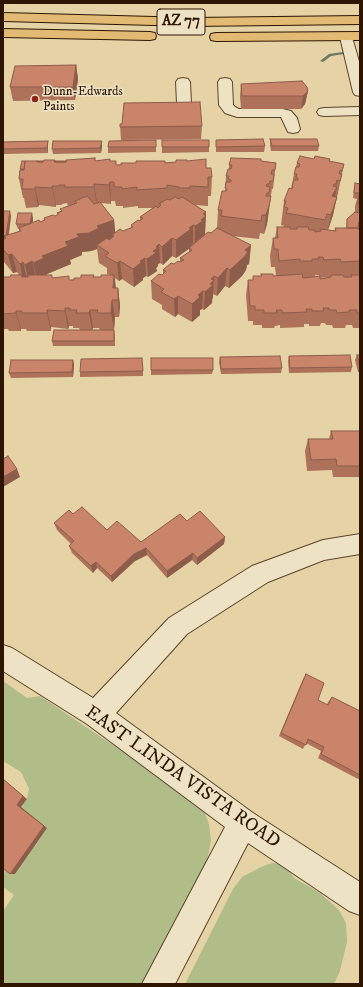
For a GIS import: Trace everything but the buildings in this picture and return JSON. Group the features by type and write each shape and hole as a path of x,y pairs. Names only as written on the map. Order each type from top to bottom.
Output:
{"highway":[{"name":"AZ 77","path":"3,17 192,22 360,20"},
{"path":"346,37 350,30 360,28"},
{"name":"AZ 77","path":"3,33 160,36"},
{"name":"AZ 77","path":"205,37 360,36"}],"street":[{"path":"346,37 360,92"},
{"path":"183,82 184,103"},
{"path":"225,82 226,105 230,110 237,113 278,112 286,114 290,118 293,129"},
{"path":"324,112 360,112"},
{"path":"96,715 178,626 260,574 323,550 360,544"},
{"name":"EAST LINDA VISTA ROAD","path":"3,657 96,715 243,823 360,900"},
{"path":"158,984 243,823"}],"green space":[{"path":"3,681 27,698 40,696 193,799 204,811 209,824 211,841 207,861 145,984 3,984 3,911 14,895 3,887 3,864 21,807 27,799 29,789 21,772 3,761"},
{"path":"272,863 284,864 294,878 320,893 339,910 346,923 347,942 340,971 334,984 185,984 233,889 242,877"}],"waterway":[{"path":"322,61 330,55 343,53"}],"place":[{"name":"Dunn-Edwards Paints","path":"35,99"}]}
